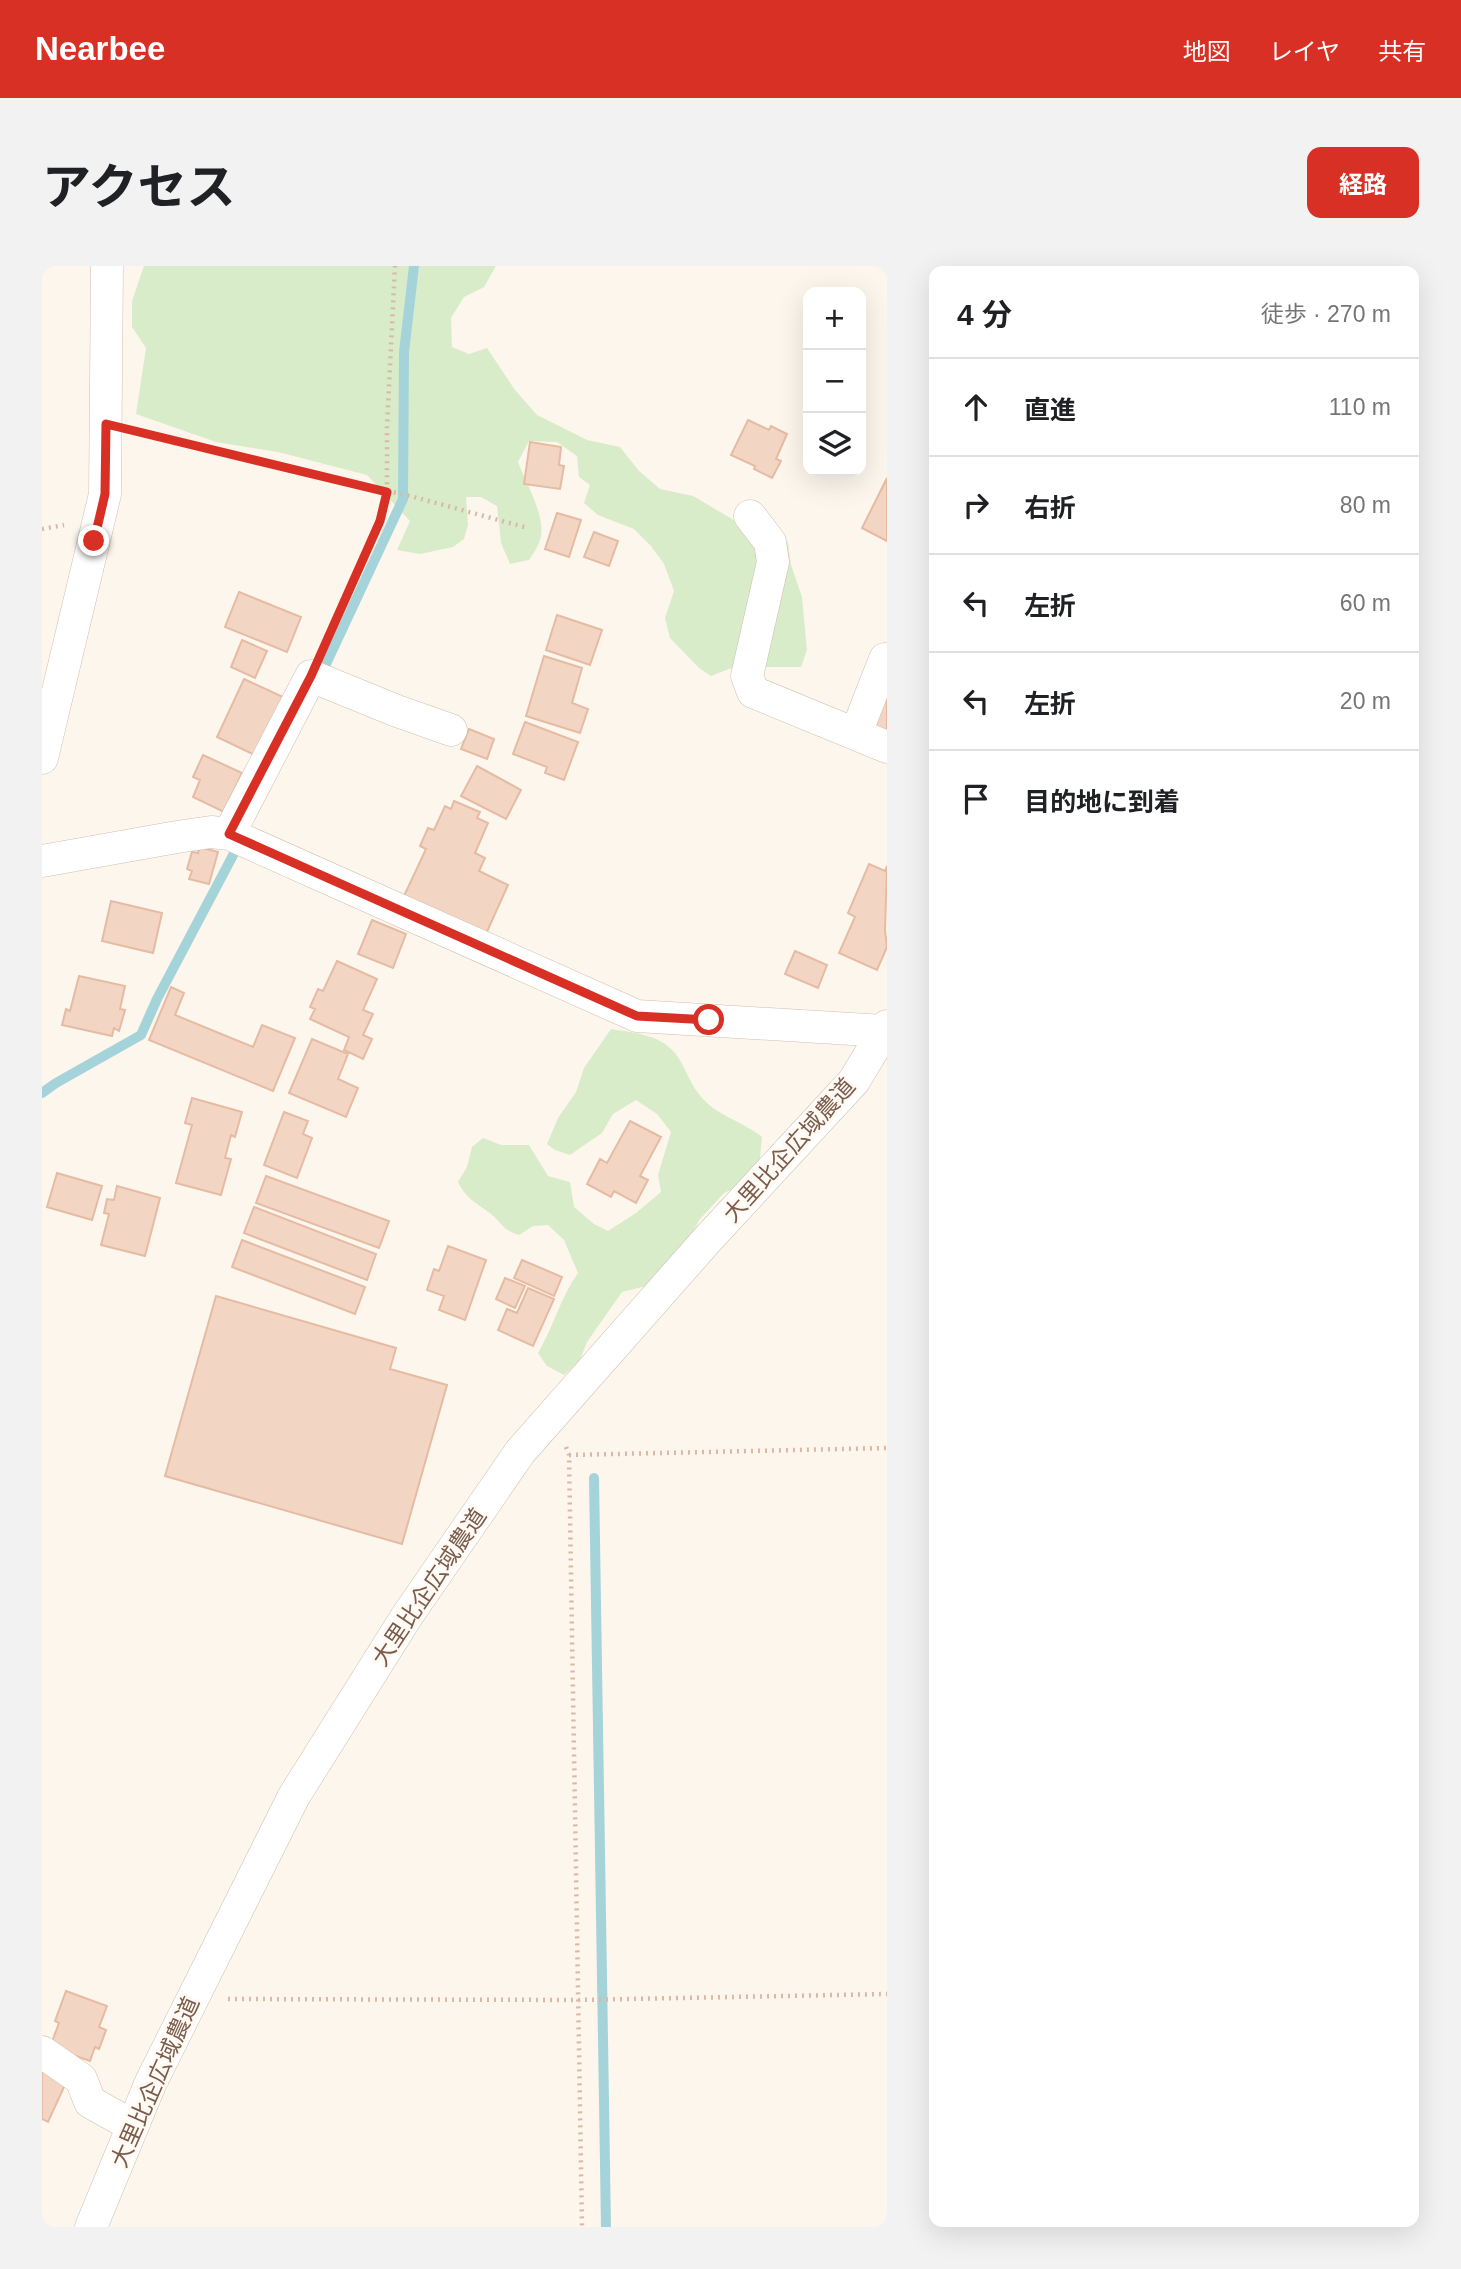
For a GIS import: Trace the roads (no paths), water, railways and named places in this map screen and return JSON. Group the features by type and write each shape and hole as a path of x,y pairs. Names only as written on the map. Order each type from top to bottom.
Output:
{"street":[{"path":"42,758 105,494 107,266"},
{"path":"750,516 769,542 773,562 747,676 753,692 887,747"},
{"path":"856,733 886,659"},
{"path":"229,834 311,676 451,730"},
{"path":"42,862 177,837 211,832 229,834 637,1016 885,1029"},
{"name":"大里比企広域農道","path":"91,2227 151,2082 293,1796 407,1616 520,1452 707,1240 854,1081 885,1029"},
{"path":"42,2052 81,2079 90,2102 133,2126"}],"waterway":[{"path":"320,677 403,499 404,352 414,266"},
{"path":"42,1093 141,1035 157,999 240,842"},
{"path":"594,1478 606,2227"}]}
